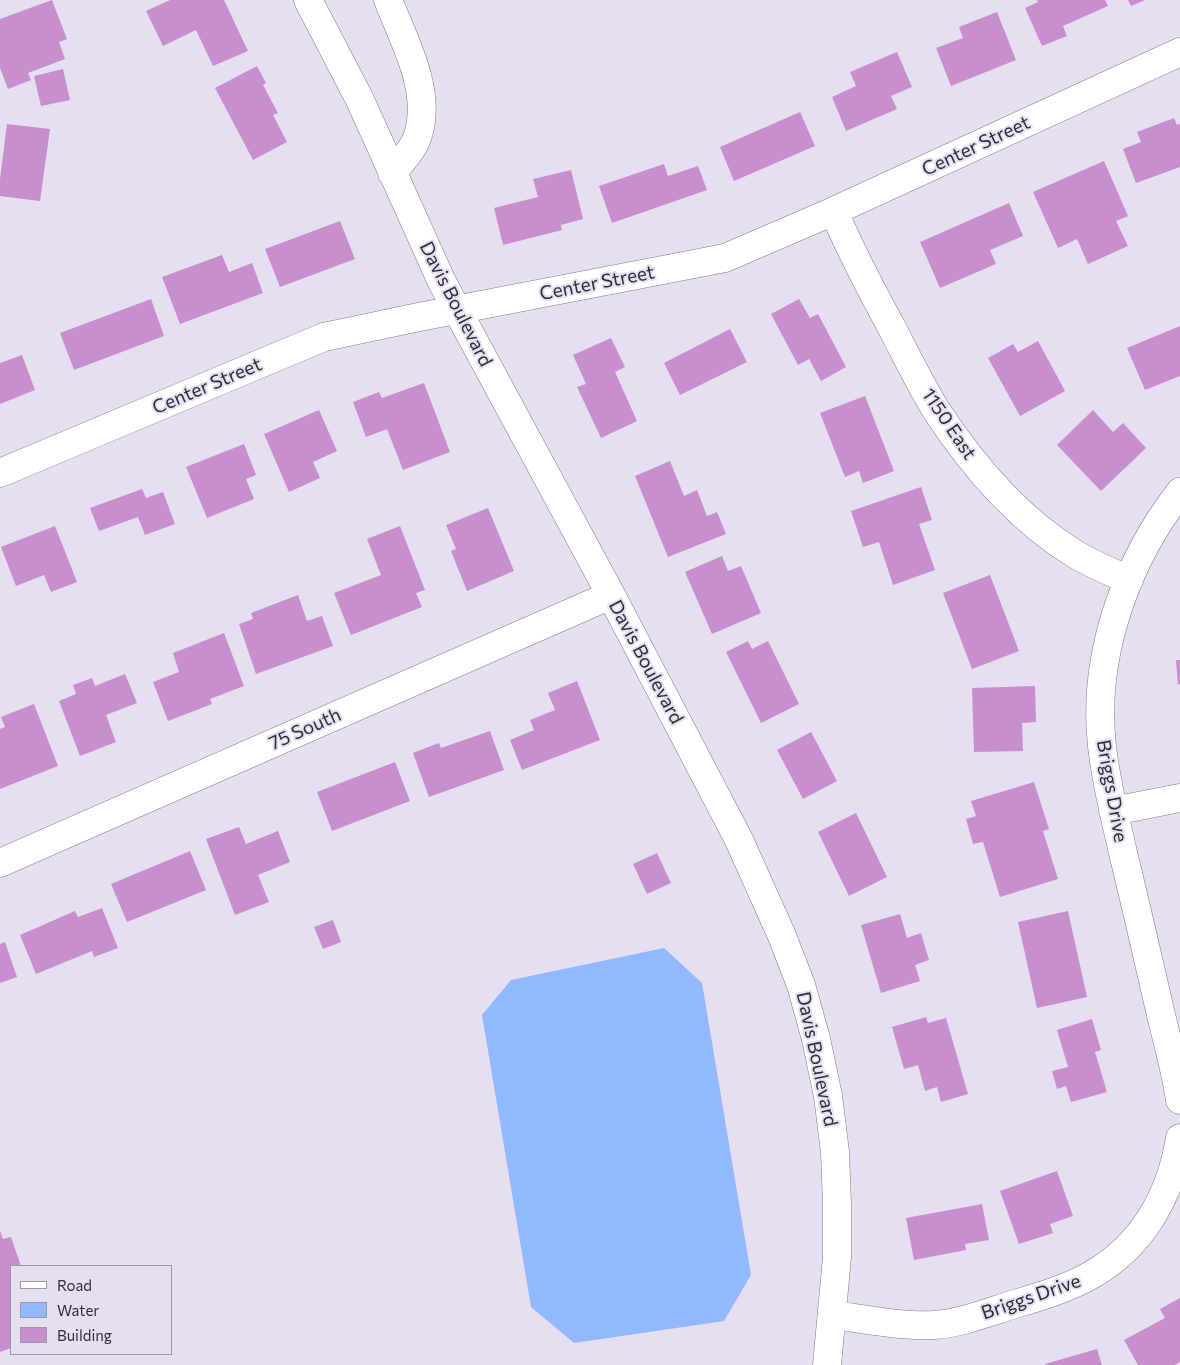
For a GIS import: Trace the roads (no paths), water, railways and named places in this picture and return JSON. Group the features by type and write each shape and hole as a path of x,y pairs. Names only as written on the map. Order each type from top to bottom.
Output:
{"street":[{"name":"Davis Boulevard","path":"308,0 360,100 432,261 611,595 738,840 782,936 801,985 816,1039 828,1096 834,1152 837,1204 837,1257 827,1365"},
{"path":"388,0 415,67 421,96 419,134 414,144 392,173"},
{"name":"Center Street","path":"0,473 324,337 725,258 834,211 1180,52"},
{"name":"1150 East","path":"834,211 854,256 917,376 941,417 980,469 1003,494 1052,538 1076,554 1129,580"},
{"name":"Briggs Drive","path":"1180,492 1156,526 1129,580 1111,628 1102,686 1102,745 1113,811 1180,1100"},
{"name":"75 South","path":"0,863 611,595"},
{"path":"1113,811 1180,798"},
{"name":"Briggs Drive","path":"833,1315 918,1325 947,1324 962,1321 1070,1286 1112,1262 1129,1246 1156,1211 1172,1174 1180,1138"}],"water":[{"path":"664,948 702,983 751,1275 724,1321 574,1343 531,1307 482,1015 511,980"}]}
